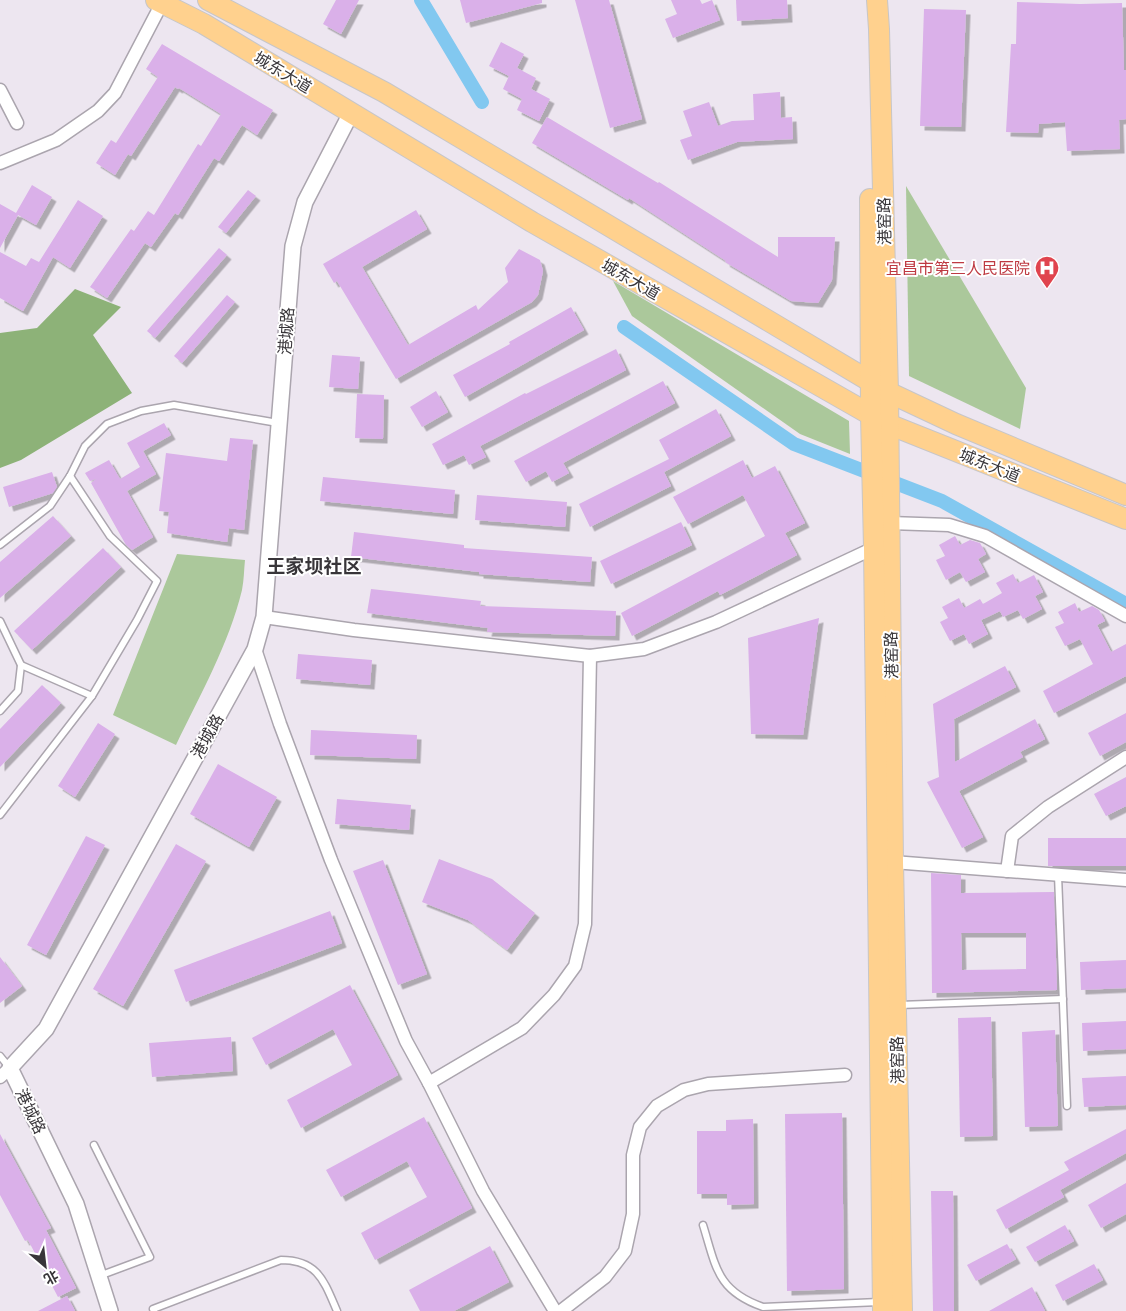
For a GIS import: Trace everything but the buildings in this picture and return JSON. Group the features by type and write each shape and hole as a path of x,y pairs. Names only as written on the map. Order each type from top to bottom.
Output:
{"main road":[{"name":"城东大道","path":"208,0 384,92 880,388 956,424 1126,495"},
{"name":"港窑路","path":"866,0 880,388 888,424 880,451"},
{"name":"港窑路","path":"877,0 879,29 880,388 871,415 880,451 884,516 902,1311"},
{"name":"城东大道","path":"159,2 204,24 532,222 871,415 888,424 1126,520"},
{"name":"港窑路","path":"883,1306 874,548 884,516"}],"street":[{"path":"0,163 56,140 98,111 115,93 159,2"},
{"path":"0,90 17,123"},
{"name":"港城路","path":"110,1311 76,1204 5,1072 46,1029 255,649 264,617 293,246 305,202 351,113"},
{"path":"884,516 949,525 985,536 1126,616"},
{"path":"264,617 354,630 590,656 644,649 716,622 874,548"},
{"path":"255,649 280,724 331,860 406,1041 483,1191 555,1311"},
{"path":"429,1084 522,1028 554,995 575,966 585,924 590,656"},
{"path":"1007,871 1012,836 1048,807 1126,757"},
{"path":"893,862 1126,880"},
{"path":"561,1311 605,1277 625,1251 633,1214 633,1156 640,1127 657,1106 684,1090 708,1084 845,1075"}],"lane":[{"path":"0,545 50,506 70,476 85,446 107,424 141,411 174,405 279,424"},
{"path":"0,815 92,696 137,620 157,581 110,536 70,476"},
{"path":"0,622 21,665 18,690 0,711"},
{"path":"21,665 92,696"},
{"path":"1058,875 1067,1106"},
{"path":"896,1005 1063,999"},
{"path":"0,1056 5,1072"},
{"path":"94,1145 150,1257 99,1276"},
{"path":"703,1225 717,1271 730,1288 746,1301 763,1309 883,1306"},
{"path":"154,1311 153,1309 281,1260 295,1260 316,1271 323,1281 336,1311"}],"green space":[{"path":"906,186 1026,388 1020,429 909,376"},
{"path":"613,281 849,421 850,454 800,434 632,316"},
{"path":"75,289 121,307 93,335 132,393 21,460 0,468 0,333 37,328"},
{"path":"177,554 245,560 242,590 230,630 176,745 113,715"}],"waterway":[{"path":"421,0 482,102"},
{"path":"624,327 794,444 942,501 1126,604"}],"place":[{"name":"宜昌市第三人民医院","path":"1047,289"}],"district":[{"name":"王家坝社区","path":"314,566"}]}
